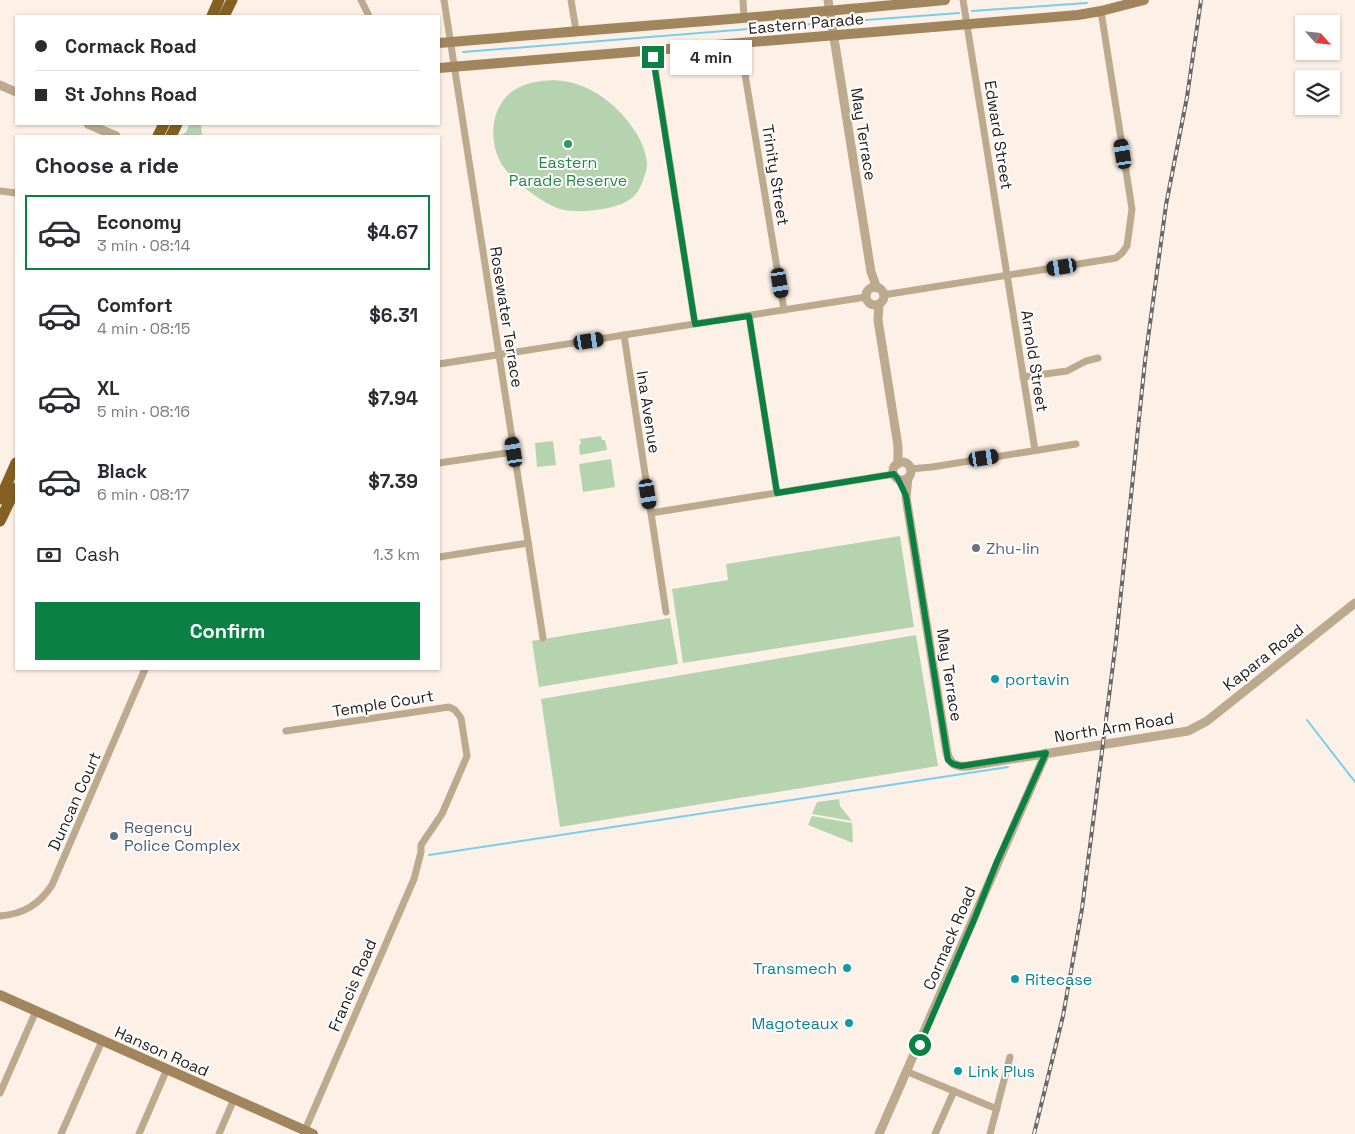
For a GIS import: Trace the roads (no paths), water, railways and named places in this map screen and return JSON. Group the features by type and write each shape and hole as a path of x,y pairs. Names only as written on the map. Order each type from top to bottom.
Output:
{"highway":[{"path":"212,15 219,0"},
{"path":"224,15 232,0"},
{"path":"0,521 15,466"}],"main road":[{"name":"Eastern Parade","path":"440,42 576,30 830,12 945,0"},
{"name":"Eastern Parade","path":"440,68 967,24 1101,11 1144,0"},
{"name":"Hanson Road","path":"0,995 307,1133"}],"street":[{"path":"361,0 368,15"},
{"name":"Rosewater Terrace","path":"444,0 543,638"},
{"path":"571,0 576,30"},
{"path":"742,0 744,18"},
{"name":"May Terrace","path":"828,0 874,292 882,300 876,304 874,313 878,320 948,760 953,764 961,766 1046,753"},
{"name":"Edward Street","path":"963,0 1008,275"},
{"path":"440,364 749,316 874,292 1008,275 1120,256 1127,246 1132,209 1101,11"},
{"name":"Trinity Street","path":"740,44 784,310"},
{"path":"652,49 695,324"},
{"path":"0,85 15,92"},
{"path":"90,125 114,135"},
{"path":"0,190 15,193"},
{"name":"Arnold Street","path":"1008,275 1035,450"},
{"path":"874,292 868,302 876,304"},
{"path":"749,316 777,493"},
{"name":"Ina Avenue","path":"624,335 666,612"},
{"path":"1024,377 1067,370 1086,360 1098,358"},
{"path":"651,513 1076,444"},
{"path":"440,463 514,452"},
{"path":"440,558 528,543"},
{"name":"Kapara Road","path":"1188,731 1207,721 1355,603"},
{"name":"Duncan Court","path":"0,916 20,913 28,909 46,894 52,885 145,670"},
{"name":"Temple Court","path":"286,731 440,708 449,707 455,710 461,718 467,756 442,814 421,845"},
{"name":"North Arm Road","path":"1046,753 1188,731"},
{"name":"Cormack Road","path":"879,1134 908,1072 974,920 996,864 1046,753"},
{"name":"Francis Road","path":"307,1133 414,879 421,845"},
{"path":"0,1093 36,1011"},
{"path":"61,1134 102,1041"},
{"path":"990,1134 1010,1057"},
{"path":"139,1134 167,1070"},
{"path":"908,1072 997,1110"},
{"path":"935,1134 954,1091"},
{"path":"219,1134 234,1099"}],"waterway":[{"path":"972,11 1087,3"},
{"path":"839,22 959,13"},
{"path":"463,52 824,23"},
{"path":"1307,720 1355,782"},
{"path":"429,855 1008,767"}],"railway":[{"path":"1034,1134 1063,1016 1082,909 1116,641 1145,361 1166,205 1187,97 1201,0"}],"place":[{"name":"Eastern Parade Reserve","path":"568,144"},
{"name":"Zhu-lin","path":"976,548"},
{"name":"portavin","path":"995,679"},
{"name":"Regency Police Complex","path":"114,836"},
{"name":"Transmech","path":"847,968"},
{"name":"Ritecase","path":"1015,979"},
{"name":"Magoteaux","path":"849,1023"},
{"name":"Link Plus","path":"958,1071"}]}
